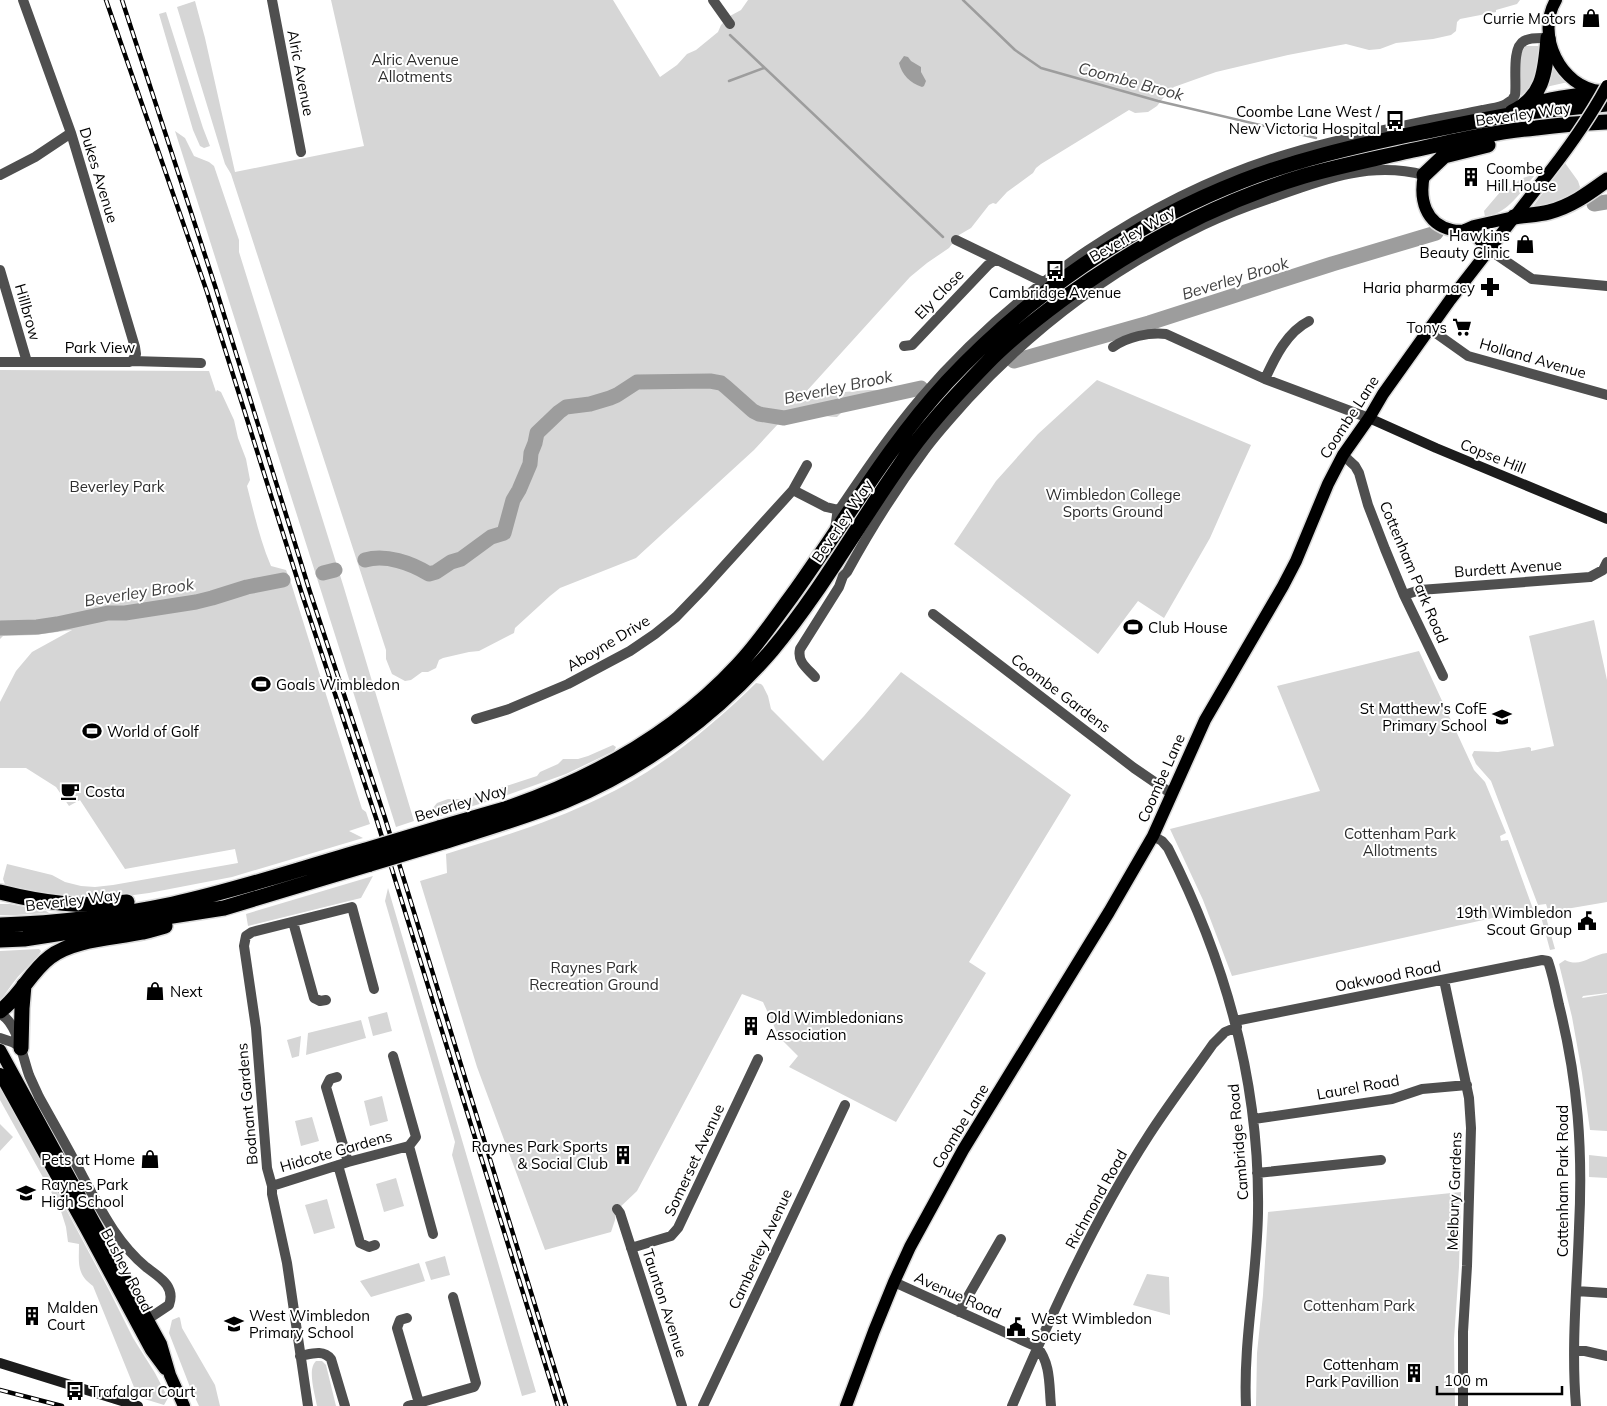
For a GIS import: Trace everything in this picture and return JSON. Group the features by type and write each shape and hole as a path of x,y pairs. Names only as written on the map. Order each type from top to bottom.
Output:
{"highway":[{"path":"1528,109 1544,74 1548,38"},
{"path":"1528,109 1550,99 1607,92"},
{"path":"1528,109 1607,104"},
{"name":"Beverley Way","path":"0,940 24,939 224,908 370,864 559,788 639,747 706,696 740,664 765,633 908,427 982,346 1070,276 1120,242 1160,219 1238,182 1355,146 1499,117 1528,109"},
{"name":"Beverley Way","path":"0,925 101,916 173,904 366,850 441,835 564,802 594,788 664,748 708,713 750,674 771,651 811,598 900,464 926,431 988,362 1040,315 1085,282 1166,233 1206,213 1289,181 1359,162 1447,143 1513,131 1606,122"},
{"path":"1424,175 1444,156 1492,143 1513,131"},
{"path":"1359,162 1408,160 1418,163 1424,175"},
{"path":"1514,217 1547,213 1562,208 1583,197 1607,180"},
{"path":"0,892 59,904 86,906 238,887"},
{"path":"0,1013 51,955 66,948 146,932 224,908"},
{"path":"21,1048 24,985"}],"main road":[{"path":"1556,0 1551,11 1548,38 1560,66 1580,85 1592,90 1607,92"},
{"name":"Coombe Lane","path":"846,1406 894,1282 915,1239 963,1150 1109,912 1153,836 1205,720 1292,569 1328,484 1343,456 1369,418 1382,394 1488,249 1556,164 1581,129 1607,86"},
{"path":"1424,175 1422,200 1428,213 1447,228 1464,230 1514,217"},
{"path":"1464,230 1474,234 1488,249"},
{"name":"Bushey Road","path":"0,1050 161,1344 170,1375 184,1405"},
{"name":"Bushey Road","path":"0,1074 151,1350 170,1375"}],"street":[{"name":"Dukes Avenue","path":"23,0 71,133 135,347 136,354 132,361"},
{"name":"Alric Avenue","path":"272,0 301,152"},
{"path":"713,0 730,24"},
{"name":"Beverley Way","path":"835,534 839,510 920,399 948,368 1002,316 1043,282 1130,224 1210,184 1256,165 1330,142 1506,104 1515,95 1516,51 1519,45 1523,41 1530,39 1548,38"},
{"path":"0,175 35,157 71,133"},
{"name":"Beverley Way","path":"815,677 800,660 798,655 800,649 839,587 843,576 890,499 924,450 947,422 991,374 1028,339 1078,300 1142,258 1203,225 1231,213 1298,188 1358,171 1400,170 1424,175"},
{"path":"956,240 995,260 1030,274 1043,282"},
{"path":"1488,249 1532,279 1607,286"},
{"name":"Ely Close","path":"904,346 912,344 995,260"},
{"name":"Hillbrow","path":"0,270 26,362"},
{"path":"1265,379 1274,360 1294,330 1309,321"},
{"name":"Holland Avenue","path":"1430,328 1468,356 1607,394"},
{"path":"1113,348 1121,342 1155,333 1166,334 1265,379 1369,418"},
{"name":"Park View","path":"0,362 132,361 201,363"},
{"name":"Copse Hill","path":"1369,418 1607,519"},
{"name":"Cottenham Park Road","path":"1343,456 1356,466 1368,505 1404,595 1443,676"},
{"name":"Aboyne Drive","path":"476,720 509,710 568,684 630,651 655,634 676,617 704,588 793,490 807,465"},
{"path":"793,490 826,507 839,510"},
{"name":"Burdett Avenue","path":"1404,595 1420,590 1590,577 1603,570 1607,562"},
{"name":"Beverley Way","path":"811,598 831,580 843,576"},
{"name":"Coombe Gardens","path":"933,614 1134,768 1172,794"},
{"name":"Cambridge Road","path":"1153,836 1162,841 1168,848 1214,952 1236,1024 1247,1071 1254,1120 1257,1174 1257,1238 1246,1355 1246,1406"},
{"name":"Bodnant Gardens","path":"308,1406 287,1263 264,1148 256,1028 244,946 246,936 252,932 352,907 374,989"},
{"path":"293,922 314,998 320,1001 326,1000"},
{"name":"Cottenham Park Road","path":"1546,960 1550,968 1564,1022 1572,1059 1576,1092 1580,1180 1574,1351 1576,1406"},
{"name":"Oakwood Road","path":"1236,1024 1546,960"},
{"name":"Melbury Gardens","path":"1444,980 1467,1085 1471,1128 1463,1332 1464,1406"},
{"path":"0,1013 10,1022 21,1048"},
{"name":"Richmond Road","path":"1012,1406 1037,1347 1084,1251 1149,1135 1213,1044 1236,1024"},
{"path":"0,1038 12,1042 21,1048"},
{"name":"Bushey Road","path":"21,1048 30,1077 39,1097 110,1226 127,1249 166,1283 170,1290 171,1295 168,1305 148,1319"},
{"path":"393,1056 416,1137 409,1146 434,1234"},
{"name":"Somerset Avenue","path":"631,1248 670,1236 678,1228 758,1059"},
{"path":"337,1077 330,1079 326,1087 360,1243 369,1247 375,1246"},
{"name":"Laurel Road","path":"1254,1120 1392,1099 1422,1089 1467,1085"},
{"name":"Camberley Avenue","path":"703,1406 844,1105"},
{"name":"Hidcote Gardens","path":"272,1186 409,1146"},
{"path":"1257,1174 1381,1160"},
{"name":"Taunton Avenue","path":"618,1209 682,1406"},
{"path":"958,1312 1001,1239"},
{"name":"Avenue Road","path":"894,1282 1037,1347"},
{"path":"1576,1291 1607,1293"},
{"path":"408,1406 474,1387 476,1382 453,1298"},
{"path":"407,1318 400,1320 397,1328 420,1403"},
{"path":"1037,1347 1044,1354 1046,1363 1050,1406"},
{"path":"1574,1351 1585,1351 1607,1356"},
{"path":"300,1356 320,1352 331,1358 345,1406"},
{"path":"0,1364 138,1406"}],"green space":[{"name":"Alric Avenue Allotments","path":"331,0 613,0 660,77 677,65 687,54 696,50 718,32 721,25 730,16 741,10 748,0 1520,0 1517,4 1496,10 1496,12 1460,19 1457,22 1456,31 1451,35 1396,43 1380,49 1369,50 1346,44 1288,55 1216,72 1174,87 1157,106 1148,112 1135,113 1129,110 1041,164 1033,173 1007,192 996,204 989,205 971,228 959,235 949,248 910,277 795,404 833,393 884,390 921,385 916,391 847,407 837,417 816,415 799,421 785,420 779,423 754,450 636,558 560,588 515,628 514,633 479,651 443,658 439,660 436,668 428,672 422,672 411,680 405,681 392,674 386,659 386,650 231,174 225,164 177,7 195,1 235,172 364,146"},
{"path":"166,12 210,146 204,148 200,146 193,130 159,14"},
{"path":"1525,46 1541,46 1541,68 1532,85 1519,96 1520,56"},
{"path":"1550,58 1568,82 1546,87"},
{"path":"175,131 185,138 194,156 214,166 239,240 239,252 344,588 414,821 396,827"},
{"path":"1565,163 1578,181 1580,187 1577,193 1561,203 1535,208 1534,205"},
{"path":"1534,176 1512,202 1500,212 1485,217 1484,211 1501,191 1509,190 1520,179"},
{"name":"Beverley Park","path":"0,370 209,371 216,392 217,390 221,392 234,420 246,459 250,480 247,486 267,556 271,566 286,570 291,583 362,809 366,812 370,824 349,831 363,838 232,877 149,893 111,898 71,899 6,887 3,879 7,864 52,875 65,882 95,887 238,863 235,849 125,869 80,800 69,806 56,787 26,768 0,768 0,702 16,671 32,652 72,630 35,635 3,636 0,639"},
{"name":"Wimbledon College Sports Ground","path":"1097,380 1251,445 1210,538 1164,618 1138,601 1098,654 954,544 996,481 1038,434"},
{"path":"1594,620 1607,680 1607,902 1566,909 1562,915 1550,917 1546,904 1538,905 1491,781 1476,764 1472,755 1474,751 1498,752 1529,747 1531,751 1554,746 1529,636"},
{"name":"Cottenham Park Allotments","path":"1419,651 1474,770 1485,782 1506,833 1500,836 1501,841 1508,840 1533,909 1232,976 1203,900 1170,829 1320,791 1277,686"},
{"name":"Raynes Park Recreation Ground","path":"901,672 1071,795 969,962 986,973 896,1122 789,1067 798,1056 779,1037 763,1002 742,994 637,1191 616,1211 611,1232 545,1250 477,1067 420,881 447,873 446,854 505,836 563,815 643,775 702,732 756,683 763,686 771,709 823,761"},
{"path":"613,745 616,747 614,751 566,774 499,798 437,817 433,814 432,809 437,803 448,799 466,799 537,776 540,772 558,764 563,759 578,759"},
{"path":"373,876 361,898 248,926 246,914"},
{"path":"388,888 536,1392 522,1396 452,1155 455,1142 385,901"},
{"path":"0,904 10,904 49,913 0,915"},
{"path":"1544,910 1555,949 1550,950 1540,913"},
{"path":"39,949 41,951 40,954 17,978 0,1001 0,951"},
{"path":"1607,953 1607,993 1583,996 1582,998 1607,994 1607,1131 1590,1130 1572,1017 1559,964 1565,960 1576,963 1581,962"},
{"path":"387,1012 392,1031 373,1036 368,1017"},
{"path":"361,1020 366,1038 306,1055 308,1033"},
{"path":"301,1036 299,1056 292,1058 287,1040"},
{"path":"0,1085 133,1338 168,1398 164,1405 138,1397 93,1286 81,1272 79,1244 68,1242 60,1208 0,1100"},
{"path":"382,1096 388,1121 370,1126 364,1101"},
{"path":"312,1117 319,1141 301,1146 295,1121"},
{"path":"0,1124 13,1137 0,1151"},
{"path":"1589,1155 1607,1157 1607,1178 1589,1177"},
{"path":"396,1178 404,1206 384,1212 376,1184"},
{"name":"Cottenham Park","path":"1461,1192 1459,1267 1454,1339 1455,1406 1256,1406 1257,1353 1268,1212"},
{"path":"327,1199 335,1228 314,1234 305,1205"},
{"path":"445,1256 450,1275 431,1280 425,1262"},
{"path":"419,1263 425,1281 371,1297 360,1281"},
{"path":"1147,1274 1169,1277 1170,1315 1133,1305"},
{"path":"179,1317 182,1328 215,1385 220,1406 199,1406 190,1387 169,1333 172,1320"},
{"path":"316,1361 322,1361 326,1365 336,1406 317,1406 312,1376 313,1365"}],"shaded area":[{"path":"904,56 921,67 921,72 926,81 924,86 922,87 914,83 904,75 899,63"}],"waterway":[{"name":"Coombe Brook","path":"963,0 1015,50 1041,68 1158,101 1316,138"},
{"path":"730,35 943,237"},
{"path":"729,81 764,68"},
{"name":"Beverley Brook","path":"1594,204 1607,202"},
{"name":"Beverley Brook","path":"1014,361 1149,323 1332,264 1436,233"},
{"name":"Beverley Brook","path":"365,560 373,558 390,559 414,566 429,574 436,572 451,562 461,559 491,537 504,533 513,500 530,464 537,433 566,407 590,404 610,398 637,382 710,381 721,383 753,411 759,414 784,418 921,388"},
{"name":"Beverley Brook","path":"323,573 335,570"},
{"name":"Beverley Brook","path":"0,628 37,627 108,613 125,613 196,602 247,587 283,580"}],"railway":[{"path":"106,0 207,292 302,594 377,821 558,1406"},
{"path":"122,0 216,289 310,592 385,818 566,1406"},
{"path":"0,1390 62,1406"}],"place":[{"name":"Currie Motors","path":"1591,18"},
{"name":"Coombe Lane West / New Victoria Hospital","path":"1395,120"},
{"name":"Coombe Hill House","path":"1471,177"},
{"name":"Hawkins Beauty Clinic","path":"1525,244"},
{"name":"Cambridge Avenue","path":"1055,270"},
{"name":"Haria pharmacy","path":"1490,287"},
{"name":"Tonys","path":"1462,327"},
{"name":"Club House","path":"1133,627"},
{"name":"Goals Wimbledon","path":"261,684"},
{"name":"St Matthew's CofE Primary School","path":"1502,717"},
{"name":"World of Golf","path":"92,731"},
{"name":"Costa","path":"70,791"},
{"name":"19th Wimbledon Scout Group","path":"1587,921"},
{"name":"Next","path":"155,991"},
{"name":"Old Wimbledonians Association","path":"751,1026"},
{"name":"Raynes Park Sports & Social Club","path":"623,1155"},
{"name":"Pets at Home","path":"150,1159"},
{"name":"Raynes Park High School","path":"26,1193"},
{"name":"Malden Court","path":"32,1316"},
{"name":"West Wimbledon Primary School","path":"234,1324"},
{"name":"West Wimbledon Society","path":"1016,1327"},
{"name":"Cottenham Park Pavillion","path":"1414,1373"},
{"name":"Trafalgar Court","path":"75,1391"}]}
